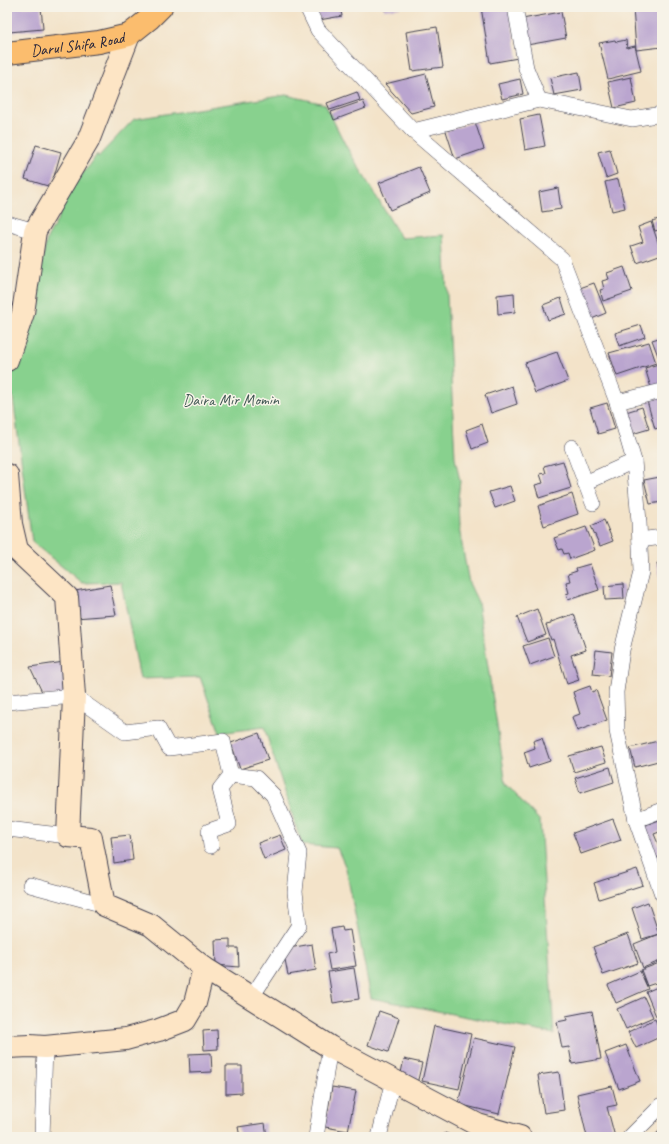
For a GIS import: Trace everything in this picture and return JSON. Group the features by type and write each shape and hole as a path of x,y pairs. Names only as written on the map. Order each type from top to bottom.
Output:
{"highway":[{"name":"Darul Shifa Road","path":"7,53 99,42 129,35 161,7"}],"street":[{"path":"307,7 318,30 413,131 562,259 617,402 634,461 640,540 640,572 622,650 616,692 617,731 636,820 662,894"},
{"path":"515,7 526,68 539,100"},
{"path":"7,360 23,313 35,231 88,141 129,35"},
{"path":"413,131 539,100 632,118 662,114"},
{"path":"7,223 35,231"},
{"path":"617,402 662,391"},
{"path":"572,447 593,503"},
{"path":"585,483 634,461"},
{"path":"7,475 12,552 67,598 74,696 68,836"},
{"path":"640,540 662,537"},
{"path":"7,699 74,696 125,732 158,728 169,748 223,742 231,775"},
{"path":"211,846 209,830 229,824 220,789 231,775"},
{"path":"231,775 256,778 273,795 299,853 295,892 299,925 251,998"},
{"path":"636,820 662,810"},
{"path":"7,829 91,838 104,905"},
{"path":"30,884 104,905 151,925 204,968 330,1047 478,1124 520,1137"},
{"path":"7,1047 30,1046 45,1048 126,1039 159,1030 185,1020 195,1003 204,968"},
{"path":"316,1137 330,1047"},
{"path":"42,1137 45,1048"},
{"path":"379,1137 393,1080"},
{"path":"630,1137 662,1105"}],"green space":[{"name":"Daira Mir Momin","path":"286,95 325,104 346,146 401,238 444,235 455,458 460,481 458,499 459,528 469,583 478,602 506,784 540,821 554,1034 371,998 346,868 337,848 302,845 264,727 220,733 200,677 140,679 121,582 82,583 32,542 13,397 8,385 22,350 47,239 59,217 66,191 90,165 97,154 98,157 134,119"}],"building":[{"path":"7,7 41,7 43,29 9,32"},
{"path":"317,7 340,7 342,16 319,20"},
{"path":"384,7 400,7 400,8 384,10"},
{"path":"481,7 509,7 518,58 490,63"},
{"path":"633,7 662,7 662,47 636,50"},
{"path":"561,12 566,38 527,45 522,19"},
{"path":"437,27 443,67 412,71 406,32"},
{"path":"615,40 616,42 626,40 627,48 635,46 641,71 608,79 599,43"},
{"path":"579,72 582,90 554,95 550,78"},
{"path":"426,74 434,107 411,113 385,84"},
{"path":"631,77 636,103 614,108 608,82"},
{"path":"520,79 523,94 502,99 498,84"},
{"path":"357,92 360,100 330,110 327,103"},
{"path":"363,101 366,108 334,120 331,112"},
{"path":"539,115 545,146 525,150 520,119"},
{"path":"475,122 484,149 455,159 446,131"},
{"path":"36,145 61,152 51,187 25,179"},
{"path":"610,149 617,174 606,178 598,152"},
{"path":"419,167 430,193 390,210 379,183"},
{"path":"618,179 625,208 612,211 605,182"},
{"path":"558,188 561,209 542,212 539,192"},
{"path":"662,218 662,229 655,231 652,221"},
{"path":"651,222 662,254 637,263 631,246 643,242 638,227"},
{"path":"624,267 632,291 603,301 600,290 604,289 602,281 609,279 607,273"},
{"path":"594,283 606,313 589,320 577,289"},
{"path":"514,293 515,312 498,314 497,295"},
{"path":"561,298 566,314 548,320 543,305"},
{"path":"641,325 645,337 619,346 615,333"},
{"path":"662,337 662,360 660,361 652,340"},
{"path":"649,342 656,363 617,376 609,353"},
{"path":"557,352 568,381 535,393 525,363"},
{"path":"662,363 662,388 652,391 645,368"},
{"path":"512,386 517,404 491,413 485,395"},
{"path":"662,396 662,427 655,429 647,401"},
{"path":"607,403 615,429 598,434 590,408"},
{"path":"642,407 649,429 632,434 626,412"},
{"path":"482,424 488,443 472,449 466,430"},
{"path":"563,461 571,488 539,498 535,485 543,483 540,474 546,473 544,466"},
{"path":"660,477 662,502 650,504 644,480"},
{"path":"510,486 515,501 495,508 489,492"},
{"path":"572,494 578,514 544,526 538,506"},
{"path":"604,520 613,541 600,546 591,526"},
{"path":"586,527 595,550 570,559 568,553 564,554 562,549 559,550 554,538"},
{"path":"662,562 662,580 661,580 657,563"},
{"path":"590,564 599,590 568,600 566,594 569,593 566,582 570,581 568,574 577,571 576,568"},
{"path":"623,584 624,599 605,600 604,586"},
{"path":"110,585 116,615 75,618 75,591"},
{"path":"537,609 546,635 527,642 517,617"},
{"path":"574,614 586,650 571,655 579,680 567,684 553,639 551,640 546,625"},
{"path":"548,638 554,656 530,665 523,646"},
{"path":"596,650 612,652 609,676 593,674"},
{"path":"64,662 69,695 44,696 30,667"},
{"path":"590,686 592,692 596,690 607,720 577,731 572,717 580,714 573,692"},
{"path":"259,733 268,760 240,769 231,743"},
{"path":"542,738 550,761 529,768 524,752 535,748 533,741"},
{"path":"662,740 662,760 635,767 630,748"},
{"path":"601,747 606,762 574,772 569,756"},
{"path":"610,767 614,782 580,793 575,778"},
{"path":"613,819 621,840 581,854 573,833"},
{"path":"662,819 662,831 654,834 659,846 662,845 662,856 655,858 643,826"},
{"path":"130,835 133,860 114,863 111,837"},
{"path":"280,835 286,850 264,859 258,843"},
{"path":"637,869 643,885 599,899 594,883"},
{"path":"648,902 659,934 642,939 632,908"},
{"path":"342,927 343,931 350,930 356,966 330,970 327,954 335,952 331,929"},
{"path":"661,933 662,960 643,968 634,944"},
{"path":"628,934 638,963 603,975 593,947"},
{"path":"230,939 230,948 238,948 239,967 216,965 215,940"},
{"path":"312,944 316,970 288,975 283,949"},
{"path":"662,962 662,981 647,986 641,970"},
{"path":"354,968 359,999 333,1003 328,972"},
{"path":"640,971 648,989 616,1003 608,985"},
{"path":"662,985 662,1013 656,1016 646,992"},
{"path":"644,997 653,1017 626,1029 617,1009"},
{"path":"379,1011 399,1018 388,1052 368,1045"},
{"path":"592,1011 601,1059 572,1064 569,1047 562,1048 557,1022 567,1020 566,1016"},
{"path":"655,1019 662,1036 636,1048 628,1032"},
{"path":"434,1026 471,1034 459,1089 422,1081"},
{"path":"217,1030 218,1049 204,1050 203,1031"},
{"path":"474,1038 515,1047 499,1114 458,1104"},
{"path":"626,1045 640,1081 619,1089 605,1053"},
{"path":"211,1053 212,1072 190,1073 189,1054"},
{"path":"404,1059 422,1063 416,1088 399,1082"},
{"path":"226,1066 242,1066 242,1093 226,1094"},
{"path":"559,1072 564,1110 544,1113 538,1075"},
{"path":"612,1086 617,1105 607,1107 615,1137 587,1137 577,1094"},
{"path":"332,1087 356,1091 348,1131 325,1127"},
{"path":"265,1123 267,1137 240,1137 238,1127"},
{"path":"662,1128 662,1137 653,1137"},
{"path":"445,1133 456,1137 444,1137"}]}
